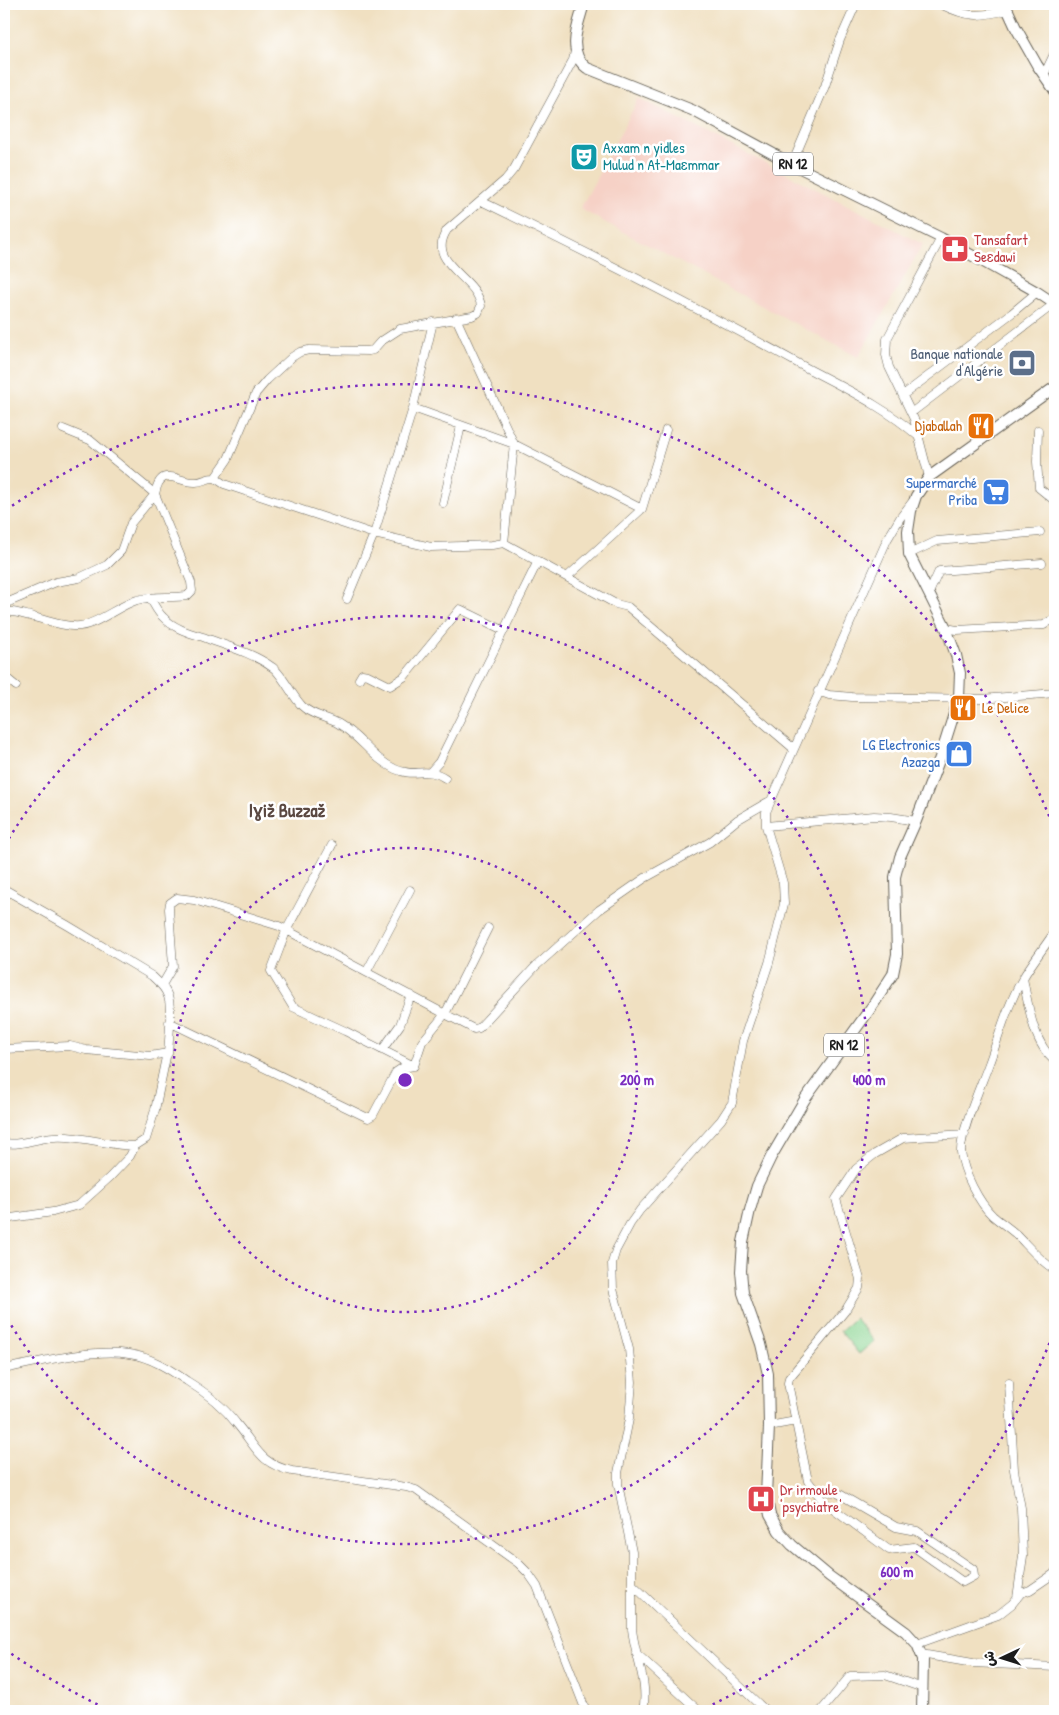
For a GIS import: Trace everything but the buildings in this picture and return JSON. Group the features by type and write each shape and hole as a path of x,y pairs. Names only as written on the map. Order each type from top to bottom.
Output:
{"main road":[{"path":"575,51 575,36 584,4"},
{"path":"1007,7 1016,28 1037,65 1055,91"},
{"name":"RN 12","path":"575,51 581,64 587,68 692,110 792,164 941,238 1055,304"},
{"name":"RN 12","path":"922,1711 923,1659 917,1644 906,1632 829,1576 792,1545 779,1531 770,1515 766,1496 769,1426 768,1374 761,1344 744,1293 741,1271 743,1242 750,1210 771,1157 805,1099 893,974 897,954 895,877 900,857 941,756 959,698 960,673 956,655 946,628 909,554 908,531 911,511 916,496 929,477 1055,387"}],"street":[{"path":"792,164 825,86 840,40 856,4"},
{"path":"940,4 976,16 1007,7"},
{"path":"215,478 228,459 256,393 292,357 300,352 309,350 369,351 400,329 477,314 480,310 480,301 475,289 464,277 457,274 447,261 443,255 442,242 447,230 505,180 518,164 573,60 575,51"},
{"path":"1044,75 1055,52"},
{"path":"480,201 602,260 735,329 894,417 919,437"},
{"path":"929,477 911,413 889,367 886,354 887,340 941,238"},
{"path":"903,396 1037,292"},
{"path":"911,413 1055,304"},
{"path":"456,318 514,444 504,543"},
{"path":"347,599 374,534 413,408 433,322"},
{"path":"413,408 514,444 642,509"},
{"path":"443,503 461,426"},
{"path":"4,611 16,611 64,624 80,626 137,600 187,596 192,587 155,494 90,440 63,429"},
{"path":"566,577 642,509 666,430"},
{"path":"1038,430 1038,488 1055,501"},
{"path":"4,604 56,582 78,578 106,565 121,551 131,523 155,494 160,481 168,476 197,483 215,478 224,484 374,534 431,547 504,543 616,604 628,607 794,749"},
{"path":"644,1711 646,1701 645,1685 636,1653 632,1629 632,1552 618,1484 619,1466 629,1419 632,1382 629,1350 613,1289 612,1263 616,1250 640,1210 721,1120 732,1103 743,1041 768,963 784,904 783,883 766,826 768,802 794,749 818,691 887,540 916,496"},
{"path":"909,554 937,540 1040,532"},
{"path":"431,771 438,762 538,561"},
{"path":"929,593 939,571 1042,563"},
{"path":"150,598 162,617 178,627 252,655 277,670 285,685 302,707 311,713 340,724 388,765 409,772 431,771 445,778"},
{"path":"359,679 362,674 368,675 390,686 404,677 460,609 503,630"},
{"path":"946,628 957,630 974,629 1044,624 1055,621"},
{"path":"4,676 16,686"},
{"path":"818,691 830,695 852,697 982,699 1055,693"},
{"path":"162,985 173,966 170,904 173,900 183,898 287,929 474,1029 479,1028 535,966 598,910 645,878 710,842 737,820 768,802"},
{"path":"766,826 874,816 916,821"},
{"path":"332,845 287,929 271,971 293,1007 414,1066"},
{"path":"4,889 67,924 152,976 162,985 168,996 170,1007 168,1053 155,1110 146,1139 135,1146 130,1156 110,1177 79,1204 53,1212 4,1219"},
{"path":"367,971 410,890"},
{"path":"414,1066 422,1042 445,1014 488,928"},
{"path":"1055,931 1023,978 1008,1012 978,1092 961,1151 963,1164 984,1206 993,1216 1014,1232 1044,1263 1055,1270"},
{"path":"1023,978 1033,1026 1055,1061"},
{"path":"382,1050 400,1025 411,996"},
{"path":"169,1022 368,1118 373,1115 396,1072 402,1068 414,1066"},
{"path":"4,1049 70,1046 86,1050 150,1056 168,1053"},
{"path":"815,1491 836,1492 896,1527 917,1531 973,1569 974,1576 963,1582 914,1547 889,1550 822,1501 815,1491 808,1481 788,1383 789,1378 845,1311 859,1288 860,1279 836,1199 856,1169 875,1154 904,1138 965,1134"},
{"path":"4,1143 12,1144 53,1137 68,1137 135,1146"},
{"path":"4,1369 49,1360 97,1354 128,1354 143,1357 161,1364 211,1398 236,1423 269,1464 292,1472 406,1487 416,1490 518,1562 528,1573 537,1586 586,1711"},
{"path":"1009,1383 1014,1470 1022,1514 1022,1556 1017,1598"},
{"path":"769,1426 796,1421"},
{"path":"917,1644 998,1615 1021,1593 1030,1590 1055,1572"},
{"path":"632,1584 766,1711"},
{"path":"636,1653 699,1711"},
{"path":"921,1654 973,1663 1055,1667"},
{"path":"821,1711 850,1676 885,1675 923,1688"}],"shaded area":[{"path":"639,98 923,244 858,357 580,209"}],"green space":[{"path":"855,1318 874,1341 859,1354 840,1331"}],"place":[{"name":"Axxam n yidles Mulud n At-Maɛmmar","path":"584,157"},
{"name":"Tansafart Seɛdawi","path":"955,249"},
{"name":"Banque nationale d'Algérie","path":"1022,363"},
{"name":"Djaballah","path":"981,426"},
{"name":"Supermarché Priba","path":"996,492"},
{"name":"Le Delice","path":"963,708"},
{"name":"LG Electronics Azazga","path":"959,754"},
{"name":"Dr irmoule 'psychiatre'","path":"761,1499"}],"district":[{"name":"Iɣiž Buzzaž","path":"287,811"}]}
